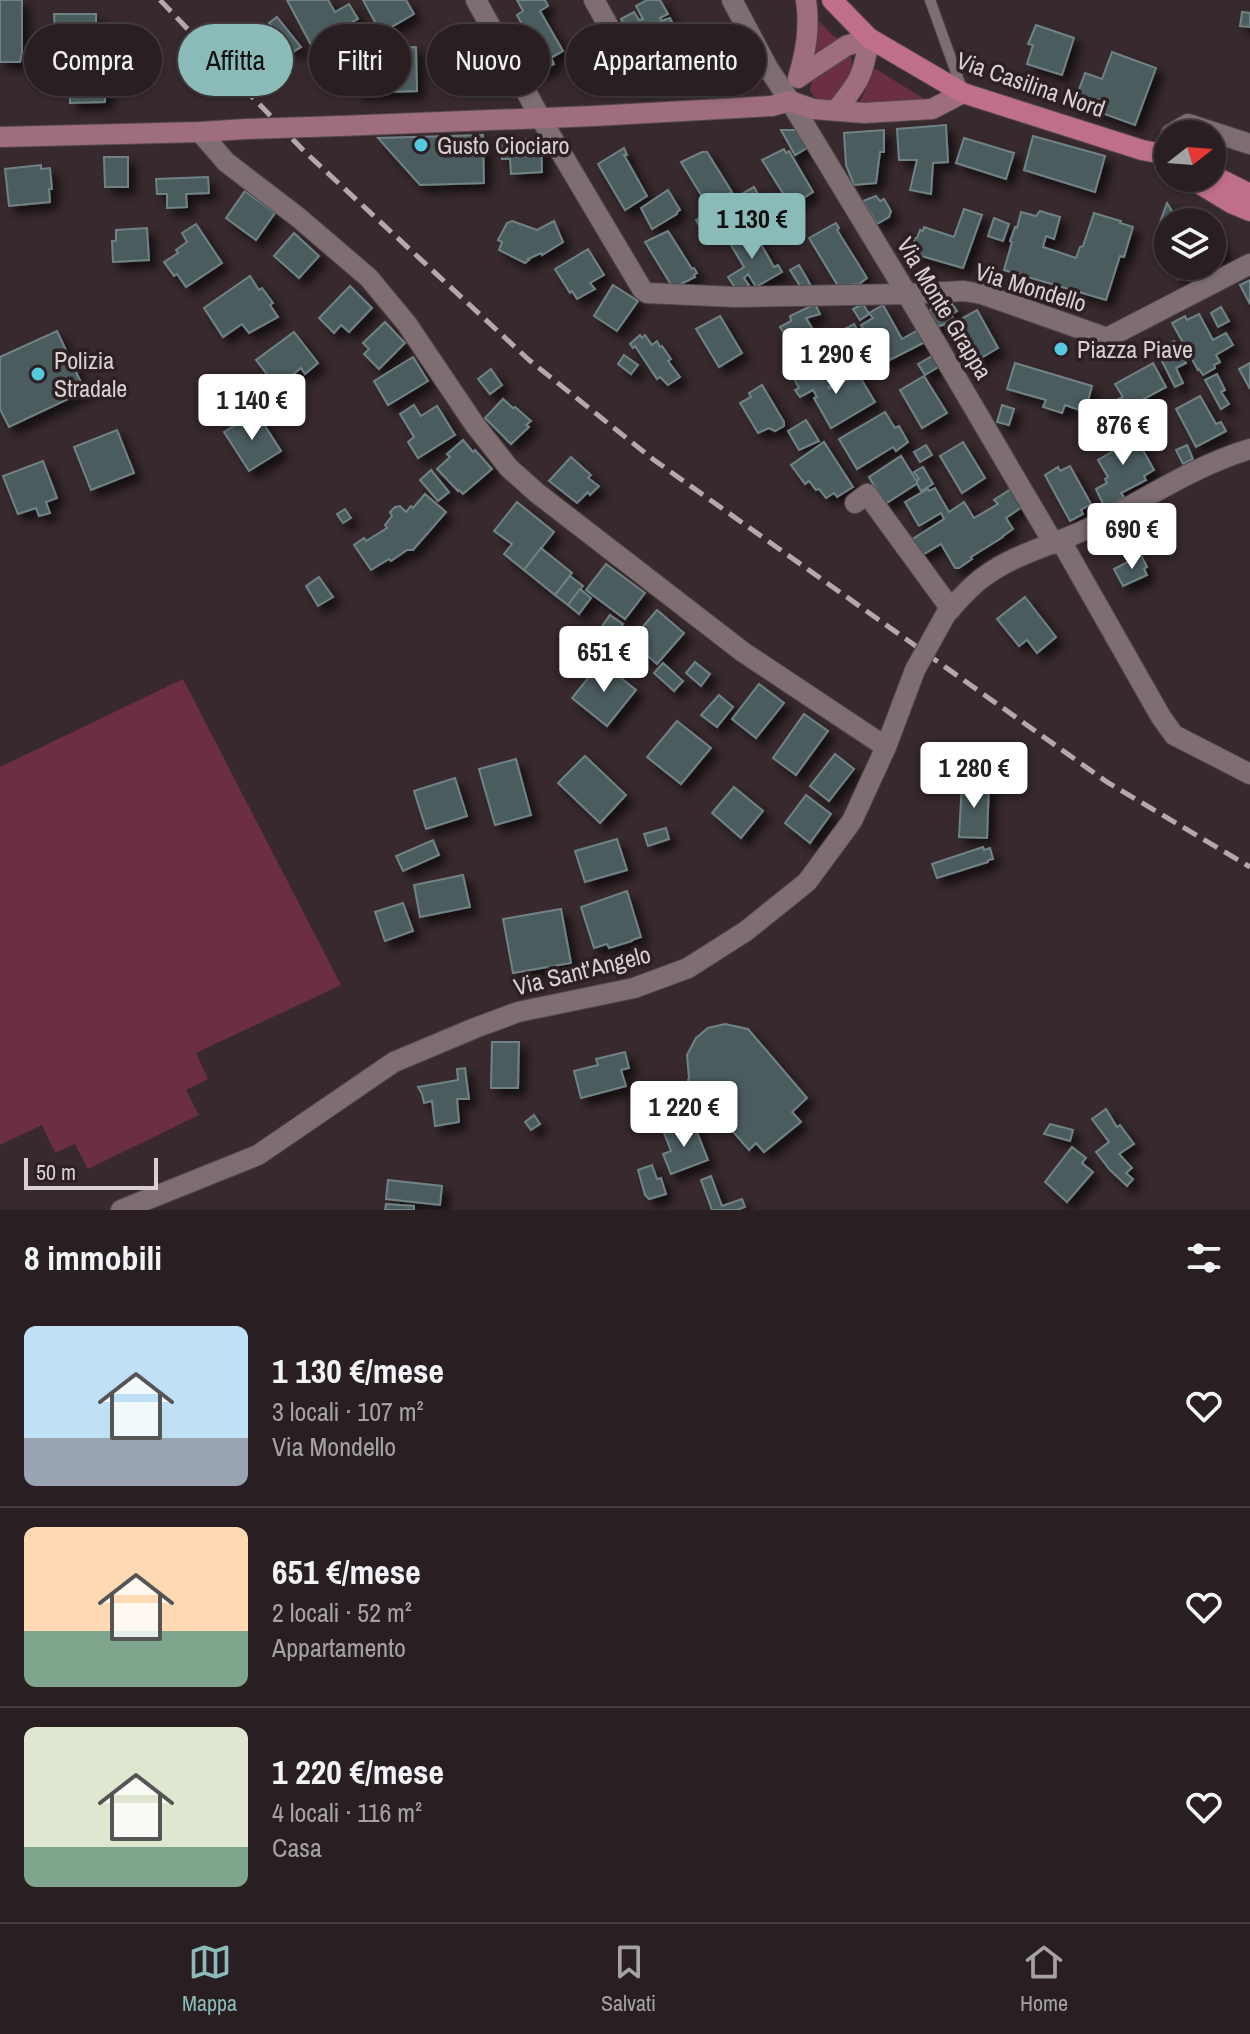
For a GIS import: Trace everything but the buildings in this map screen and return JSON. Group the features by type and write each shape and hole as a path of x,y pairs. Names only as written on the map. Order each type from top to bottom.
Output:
{"main road":[{"name":"Via Casilina Nord","path":"832,0 869,38 963,93 1154,152"},
{"name":"Via Casilina Nord","path":"1142,150 1154,157"},
{"path":"1226,182 1250,194"},
{"path":"1213,192 1250,211"}],"street":[{"path":"476,0 541,119"},
{"path":"594,0 607,24"},
{"name":"Via Monte Grappa","path":"732,0 768,68 1161,717 1174,735 1250,774"},
{"path":"790,101 807,49 809,24 806,0"},
{"path":"799,77 846,46 869,38 865,68 855,87 836,110"},
{"path":"0,137 541,119 772,106 790,101 813,109 864,113 932,109 963,93"},
{"name":"Via Mondello","path":"541,119 642,289 656,295 736,297 964,291 982,294 1107,338 1250,264"},
{"path":"200,132 226,162 299,218 369,278 407,324 475,425 509,468 743,652 886,747"},
{"path":"1226,136 1250,144"},
{"path":"1142,150 1154,144"},
{"name":"Via Sant'Angelo","path":"121,1210 258,1155 394,1062 518,1012 634,988 688,968 746,931 807,882 852,821 886,747 915,670 949,612 966,593 986,575 1017,559 1090,528 1189,474 1250,449"},
{"path":"855,503 867,494 949,612"}],"lane":[{"path":"930,0 963,93"}],"shaded area":[{"path":"819,21 841,40 815,59"},
{"path":"851,52 852,74 835,100 817,98 810,89 812,82"},
{"path":"869,65 931,103 856,107 866,87"},
{"path":"183,679 341,985 196,1053 208,1079 186,1090 199,1115 88,1169 75,1144 55,1153 42,1125 0,1145 0,767"}],"railway":[{"path":"160,0 304,151 529,360 654,460 1107,782 1250,867"}],"place":[{"name":"Gusto Ciociaro","path":"421,145"},
{"name":"Piazza Piave","path":"1061,349"},
{"name":"Polizia Stradale","path":"38,374"}]}
